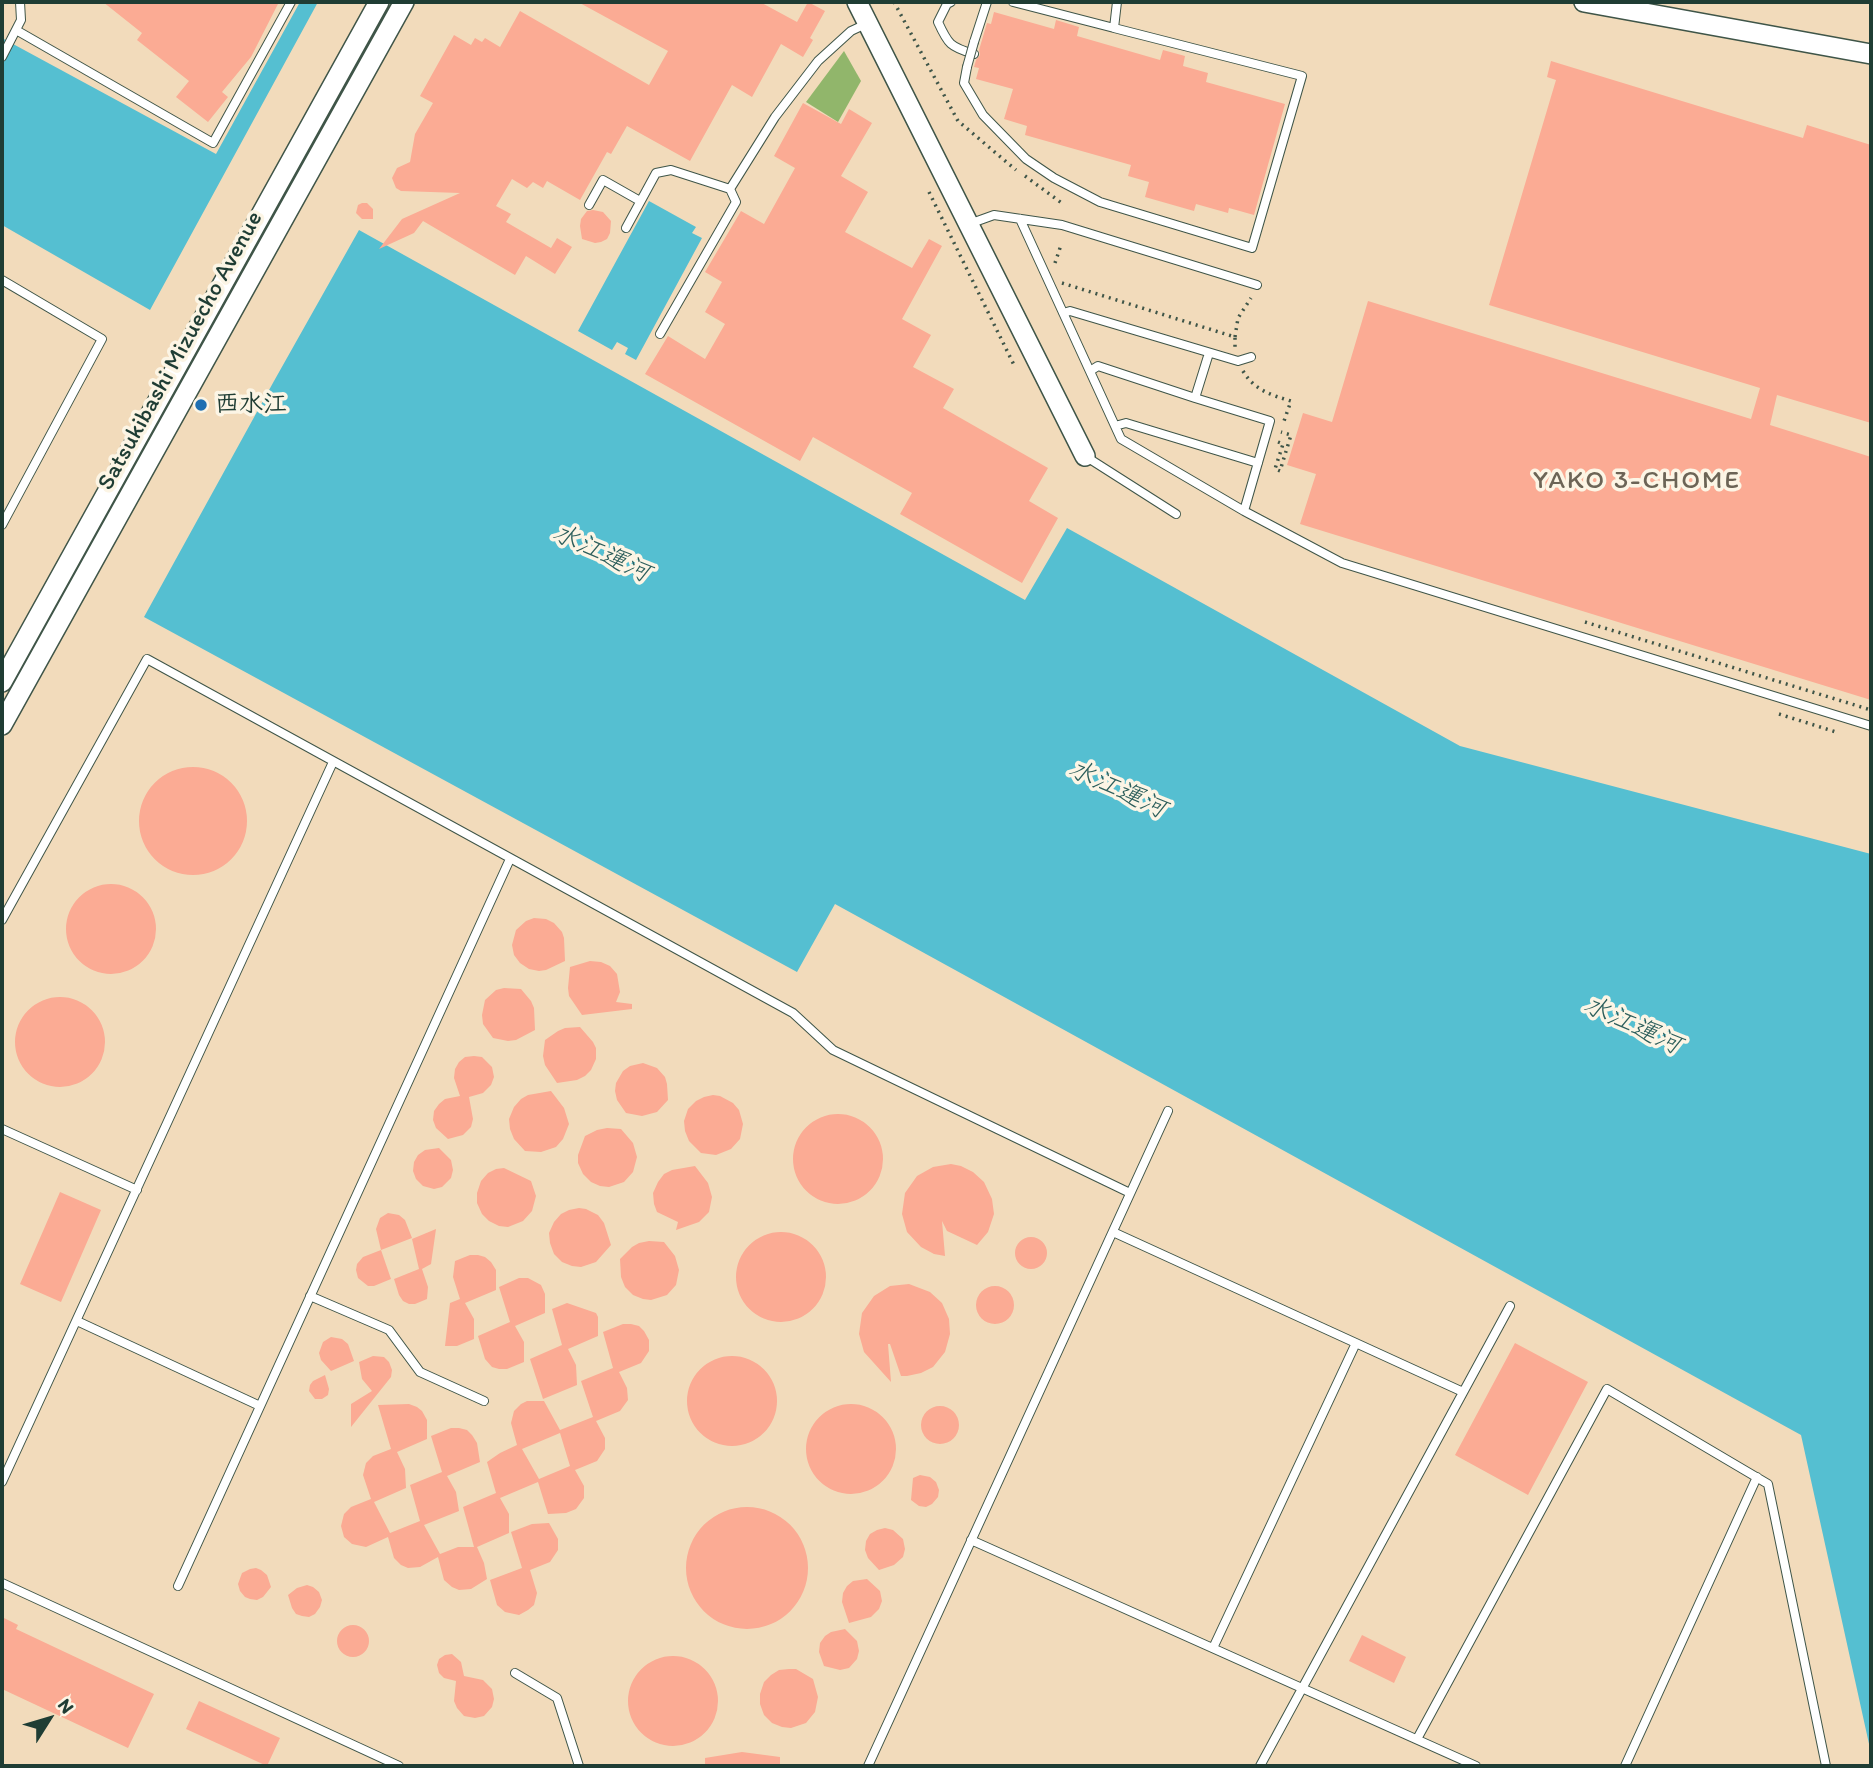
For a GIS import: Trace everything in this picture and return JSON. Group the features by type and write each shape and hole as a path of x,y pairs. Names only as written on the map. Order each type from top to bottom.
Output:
{"street":[{"name":"Satsukibashi Mizuecho Avenue","path":"2,681 379,2"},
{"name":"Satsukibashi Mizuecho Avenue","path":"2,725 404,2"},
{"path":"858,2 1085,456"},
{"path":"1584,2 1871,54"}],"lane":[{"path":"2,57 21,20 20,2"},
{"path":"14,33 213,143 291,2"},
{"path":"951,2 947,4 937,22 946,40 958,49 974,54"},
{"path":"987,2 964,83 984,115 1026,159 1054,178 1100,202 1252,248 1302,76 1013,2"},
{"path":"1114,27 1117,2"},
{"path":"730,189 775,117 818,61 851,31 868,23"},
{"path":"626,229 656,173 671,170 730,189 736,202 660,334"},
{"path":"589,205 603,180 640,201"},
{"path":"969,224 994,215 1062,225 1257,285"},
{"path":"1020,219 1121,439 1244,511 1342,563 1871,726"},
{"path":"2,280 102,339 2,525"},
{"path":"1063,313 1070,311 1238,361 1251,357"},
{"path":"1195,398 1209,353"},
{"path":"1090,371 1098,366 1270,421 1244,511"},
{"path":"1115,426 1126,423 1258,463"},
{"path":"1085,456 1176,514"},
{"path":"2,920 147,659 793,1013 832,1051 1130,1193"},
{"path":"2,1482 333,762"},
{"path":"178,1586 510,859"},
{"path":"868,1766 1168,1111"},
{"path":"2,1129 137,1190"},
{"path":"1113,1232 1463,1392"},
{"path":"310,1296 389,1330 420,1372 484,1401"},
{"path":"1260,1766 1510,1306"},
{"path":"77,1321 260,1406"},
{"path":"1213,1648 1356,1343"},
{"path":"1417,1740 1607,1389 1769,1484 1826,1766"},
{"path":"1625,1766 1757,1477"},
{"path":"971,1540 1476,1766"},
{"path":"2,1583 399,1766"},
{"path":"515,1673 556,1698 579,1766"}],"path":[{"path":"1235,337 1238,318 1253,296"},
{"path":"1278,442 1283,444 1275,469 1280,471 1291,435 1281,432"},
{"path":"1579,620 1871,710"},
{"path":"1779,714 1836,732"}],"green space":[{"path":"844,51 861,81 838,122 806,102"}],"water":[{"path":"300,2 318,2 150,310 2,225 2,38 216,154"},
{"path":"649,201 696,227 692,233 702,238 636,360 625,354 628,348 617,342 612,350 578,331"},
{"name":"水江運河","path":"359,230 1025,600 1067,528 1460,746 1871,854 1871,1753 1801,1435 835,904 797,972 144,617"}],"building":[{"path":"103,2 279,2 251,57 222,92 228,97 208,122 176,97 189,81 137,40 142,33"},
{"path":"578,2 760,2 797,22 808,2 825,11 803,57 781,44 752,97 732,85 690,161 627,126 611,154 607,152 580,200 547,181 543,188 533,182 527,188 512,179 496,206 511,214 506,222 551,248 557,238 572,247 555,274 526,256 515,275 423,221 414,233 379,249 402,219 460,193 401,191 396,188 392,178 397,168 410,162 415,134 433,103 420,96 454,35 471,45 475,38 482,42 485,38 500,47 520,11 649,85 668,51"},
{"path":"994,12 1054,29 1056,20 1079,27 1077,36 1160,60 1163,50 1185,56 1183,66 1208,73 1206,82 1285,104 1254,215 1229,208 1228,213 1196,204 1194,211 1145,197 1149,182 1128,176 1131,165 1025,135 1027,126 1004,119 1013,89 976,79 979,68 974,67 980,55 987,23 991,24"},
{"path":"1551,61 1803,138 1807,125 1871,145 1871,423 1777,395 1770,425 1871,457 1871,700 1300,524 1316,474 1287,465 1303,413 1332,422 1368,301 1751,419 1760,388 1489,305 1556,80 1547,77"},
{"path":"803,103 841,124 849,109 872,123 841,176 868,192 845,232 912,268 929,239 942,246 902,319 931,335 913,367 954,389 943,408 1048,468 1029,501 1058,518 1022,583 900,514 912,493 813,437 800,461 645,374 668,336 705,359 725,324 705,312 722,282 705,272 741,211 764,224 795,168 774,156"},
{"path":"367,203 373,209 373,219 362,219 356,213 358,205"},
{"path":"587,211 603,212 611,221 607,239 595,243 582,239 580,226"},
{"path":"193,767 214,771 231,783 243,800 247,821 243,842 231,859 214,871 193,875 172,871 155,859 143,842 139,821 143,800 155,783 172,771"},
{"path":"102,884 120,884 136,891 149,904 156,920 156,938 149,954 136,967 120,974 102,974 86,967 73,954 66,938 66,920 73,904 86,891"},
{"path":"534,918 554,923 564,938 565,961 546,970 529,969 514,955 512,945 516,930"},
{"path":"590,961 610,966 617,974 620,992 616,1002 632,1004 632,1009 582,1015 569,996 570,967"},
{"path":"521,989 534,1008 535,1030 516,1040 493,1038 483,1024 485,1000 496,990"},
{"path":"51,997 69,997 85,1004 98,1017 105,1033 105,1051 98,1067 85,1080 69,1087 51,1087 35,1080 22,1067 15,1051 15,1033 22,1017 35,1004"},
{"path":"580,1027 596,1048 596,1059 585,1076 557,1083 545,1065 545,1040 565,1028"},
{"path":"465,1057 482,1057 492,1067 494,1077 483,1093 469,1097 473,1119 471,1127 463,1135 448,1139 436,1128 434,1111 445,1099 460,1096 454,1078 455,1069"},
{"path":"643,1063 657,1068 665,1077 668,1100 657,1112 642,1116 626,1113 617,1100 615,1091 623,1071"},
{"path":"551,1091 564,1108 569,1124 563,1139 556,1147 541,1152 525,1151 514,1139 510,1129 509,1119 514,1107 528,1095"},
{"path":"713,1095 733,1103 739,1110 743,1124 740,1139 731,1149 716,1155 701,1153 689,1141 684,1121 688,1109 696,1101"},
{"path":"829,1114 847,1114 863,1121 876,1134 883,1150 883,1168 876,1184 863,1197 847,1204 829,1204 813,1197 800,1184 793,1168 793,1150 800,1134 813,1121"},
{"path":"607,1128 621,1129 633,1143 637,1157 633,1172 624,1182 609,1187 591,1182 578,1163 585,1136"},
{"path":"439,1148 451,1160 453,1170 451,1178 442,1187 434,1189 423,1186 416,1179 414,1162 425,1150"},
{"path":"951,1164 973,1172 984,1182 992,1199 994,1214 988,1232 977,1245 947,1231 942,1221 945,1256 921,1247 907,1232 902,1214 905,1193 917,1176 933,1167"},
{"path":"695,1166 708,1183 712,1197 709,1212 699,1222 676,1230 678,1222 657,1212 653,1193 664,1174"},
{"path":"504,1168 531,1181 536,1196 532,1211 523,1221 508,1227 489,1221 477,1203 481,1181 488,1173"},
{"path":"60,1192 101,1210 61,1302 20,1284"},
{"path":"579,1208 598,1215 604,1223 611,1245 596,1262 581,1267 562,1262 554,1254 549,1233 561,1214"},
{"path":"388,1213 399,1215 405,1220 412,1238 381,1250 376,1229 380,1218"},
{"path":"436,1229 431,1264 422,1269 428,1287 427,1299 409,1304 399,1295 394,1279 419,1269 412,1239"},
{"path":"772,1232 790,1232 806,1239 819,1252 826,1268 826,1286 819,1302 806,1315 790,1322 772,1322 756,1315 743,1302 736,1286 736,1268 743,1252 756,1239"},
{"path":"1031,1237 1042,1242 1047,1253 1042,1264 1031,1269 1020,1264 1015,1253 1020,1242"},
{"path":"649,1241 664,1242 675,1256 679,1270 676,1285 667,1295 651,1300 633,1295 625,1287 621,1277 620,1259 632,1247"},
{"path":"381,1250 391,1279 368,1286 358,1278 357,1264 363,1257"},
{"path":"470,1255 485,1257 491,1262 496,1270 496,1290 465,1303 474,1319 474,1339 457,1346 445,1346 450,1303 460,1299 453,1277 455,1261"},
{"path":"519,1278 528,1278 541,1285 545,1294 545,1313 515,1326 524,1342 524,1362 507,1369 499,1369 492,1367 485,1359 478,1336 510,1322 499,1287"},
{"path":"909,1284 930,1292 942,1303 949,1319 950,1334 945,1352 933,1367 907,1376 901,1376 888,1344 891,1382 864,1352 859,1334 862,1313 874,1296 890,1286"},
{"path":"995,1286 1009,1291 1014,1305 1009,1319 995,1324 981,1319 976,1305 981,1291"},
{"path":"567,1303 596,1313 598,1336 568,1349 576,1365 577,1385 543,1399 530,1359 562,1345 552,1309"},
{"path":"623,1324 639,1326 649,1340 649,1351 641,1363 619,1372 627,1388 628,1400 620,1411 596,1421 605,1438 605,1449 597,1461 575,1470 584,1486 584,1498 576,1509 566,1513 548,1514 538,1482 500,1498 509,1514 509,1533 477,1547 487,1579 471,1589 459,1590 444,1580 438,1557 420,1567 408,1568 394,1558 388,1537 366,1547 352,1544 344,1537 341,1526 344,1514 351,1507 371,1499 363,1475 366,1463 373,1456 391,1449 378,1405 409,1404 422,1411 427,1420 427,1439 397,1452 405,1469 406,1488 374,1502 390,1533 420,1521 410,1485 442,1472 431,1436 451,1428 467,1430 477,1443 480,1462 447,1476 456,1492 459,1511 424,1525 440,1554 458,1547 474,1547 463,1507 496,1493 487,1462 517,1445 511,1423 514,1411 527,1401 544,1401 560,1430 593,1417 581,1381 613,1368 603,1332","holes":["560,1433 570,1466 539,1479 522,1449"]},
{"path":"331,1337 342,1339 348,1344 354,1361 331,1371 321,1360 319,1353 323,1342"},
{"path":"1515,1343 1588,1382 1528,1495 1455,1455"},
{"path":"373,1356 384,1357 389,1362 391,1377 351,1427 351,1404 372,1391 362,1379 359,1362"},
{"path":"723,1356 741,1356 757,1363 770,1376 777,1392 777,1410 770,1426 757,1439 741,1446 723,1446 707,1439 694,1426 687,1410 687,1392 694,1376 707,1363"},
{"path":"325,1375 328,1395 315,1399 309,1391 310,1385"},
{"path":"842,1404 860,1404 876,1411 889,1424 896,1440 896,1458 889,1474 876,1487 860,1494 842,1494 826,1487 813,1474 806,1458 806,1440 813,1424 826,1411"},
{"path":"940,1406 954,1411 959,1425 954,1439 940,1444 926,1439 921,1425 926,1411"},
{"path":"920,1475 930,1477 939,1490 938,1497 926,1507 911,1500 913,1478"},
{"path":"747,1507 770,1512 790,1525 803,1545 808,1568 803,1591 790,1611 770,1624 747,1629 724,1624 704,1611 691,1591 686,1568 691,1545 704,1525 724,1512"},
{"path":"549,1523 558,1539 558,1550 550,1562 530,1570 537,1593 534,1605 519,1615 505,1612 497,1605 490,1580 522,1568 511,1532 532,1524"},
{"path":"885,1528 893,1530 903,1539 905,1549 903,1557 894,1565 879,1570 868,1558 866,1541 870,1534"},
{"path":"256,1568 267,1575 271,1587 257,1600 245,1597 238,1584 242,1573"},
{"path":"867,1579 880,1591 882,1601 879,1609 871,1617 849,1623 842,1602 843,1593 853,1581"},
{"path":"307,1585 319,1592 322,1600 315,1614 309,1617 296,1614 288,1595"},
{"path":"2,1617 18,1625 16,1629 154,1694 128,1748 2,1689"},
{"path":"353,1625 364,1630 369,1641 364,1652 353,1657 342,1652 337,1641 342,1630"},
{"path":"845,1629 857,1641 857,1659 849,1668 840,1670 824,1666 819,1652 820,1643 831,1632"},
{"path":"1362,1635 1406,1657 1394,1683 1349,1661"},
{"path":"452,1654 461,1662 464,1676 483,1680 492,1689 492,1707 484,1716 464,1716 457,1708 454,1701 456,1681 444,1678 437,1665 439,1659"},
{"path":"664,1656 682,1656 698,1663 711,1676 718,1692 718,1710 711,1726 698,1739 682,1746 664,1746 648,1739 635,1726 628,1710 628,1692 635,1676 648,1663"},
{"path":"796,1669 813,1679 818,1697 815,1712 806,1723 791,1728 782,1727 772,1723 764,1715 760,1694 764,1682 771,1675 779,1670"},
{"path":"199,1701 280,1738 267,1766 186,1729"},
{"path":"742,1752 780,1757 780,1766 705,1766 705,1758"}],"place":[{"name":"西水江","path":"201,405"}],"district":[{"name":"YAKO 3-CHOME","path":"1637,481"}]}
